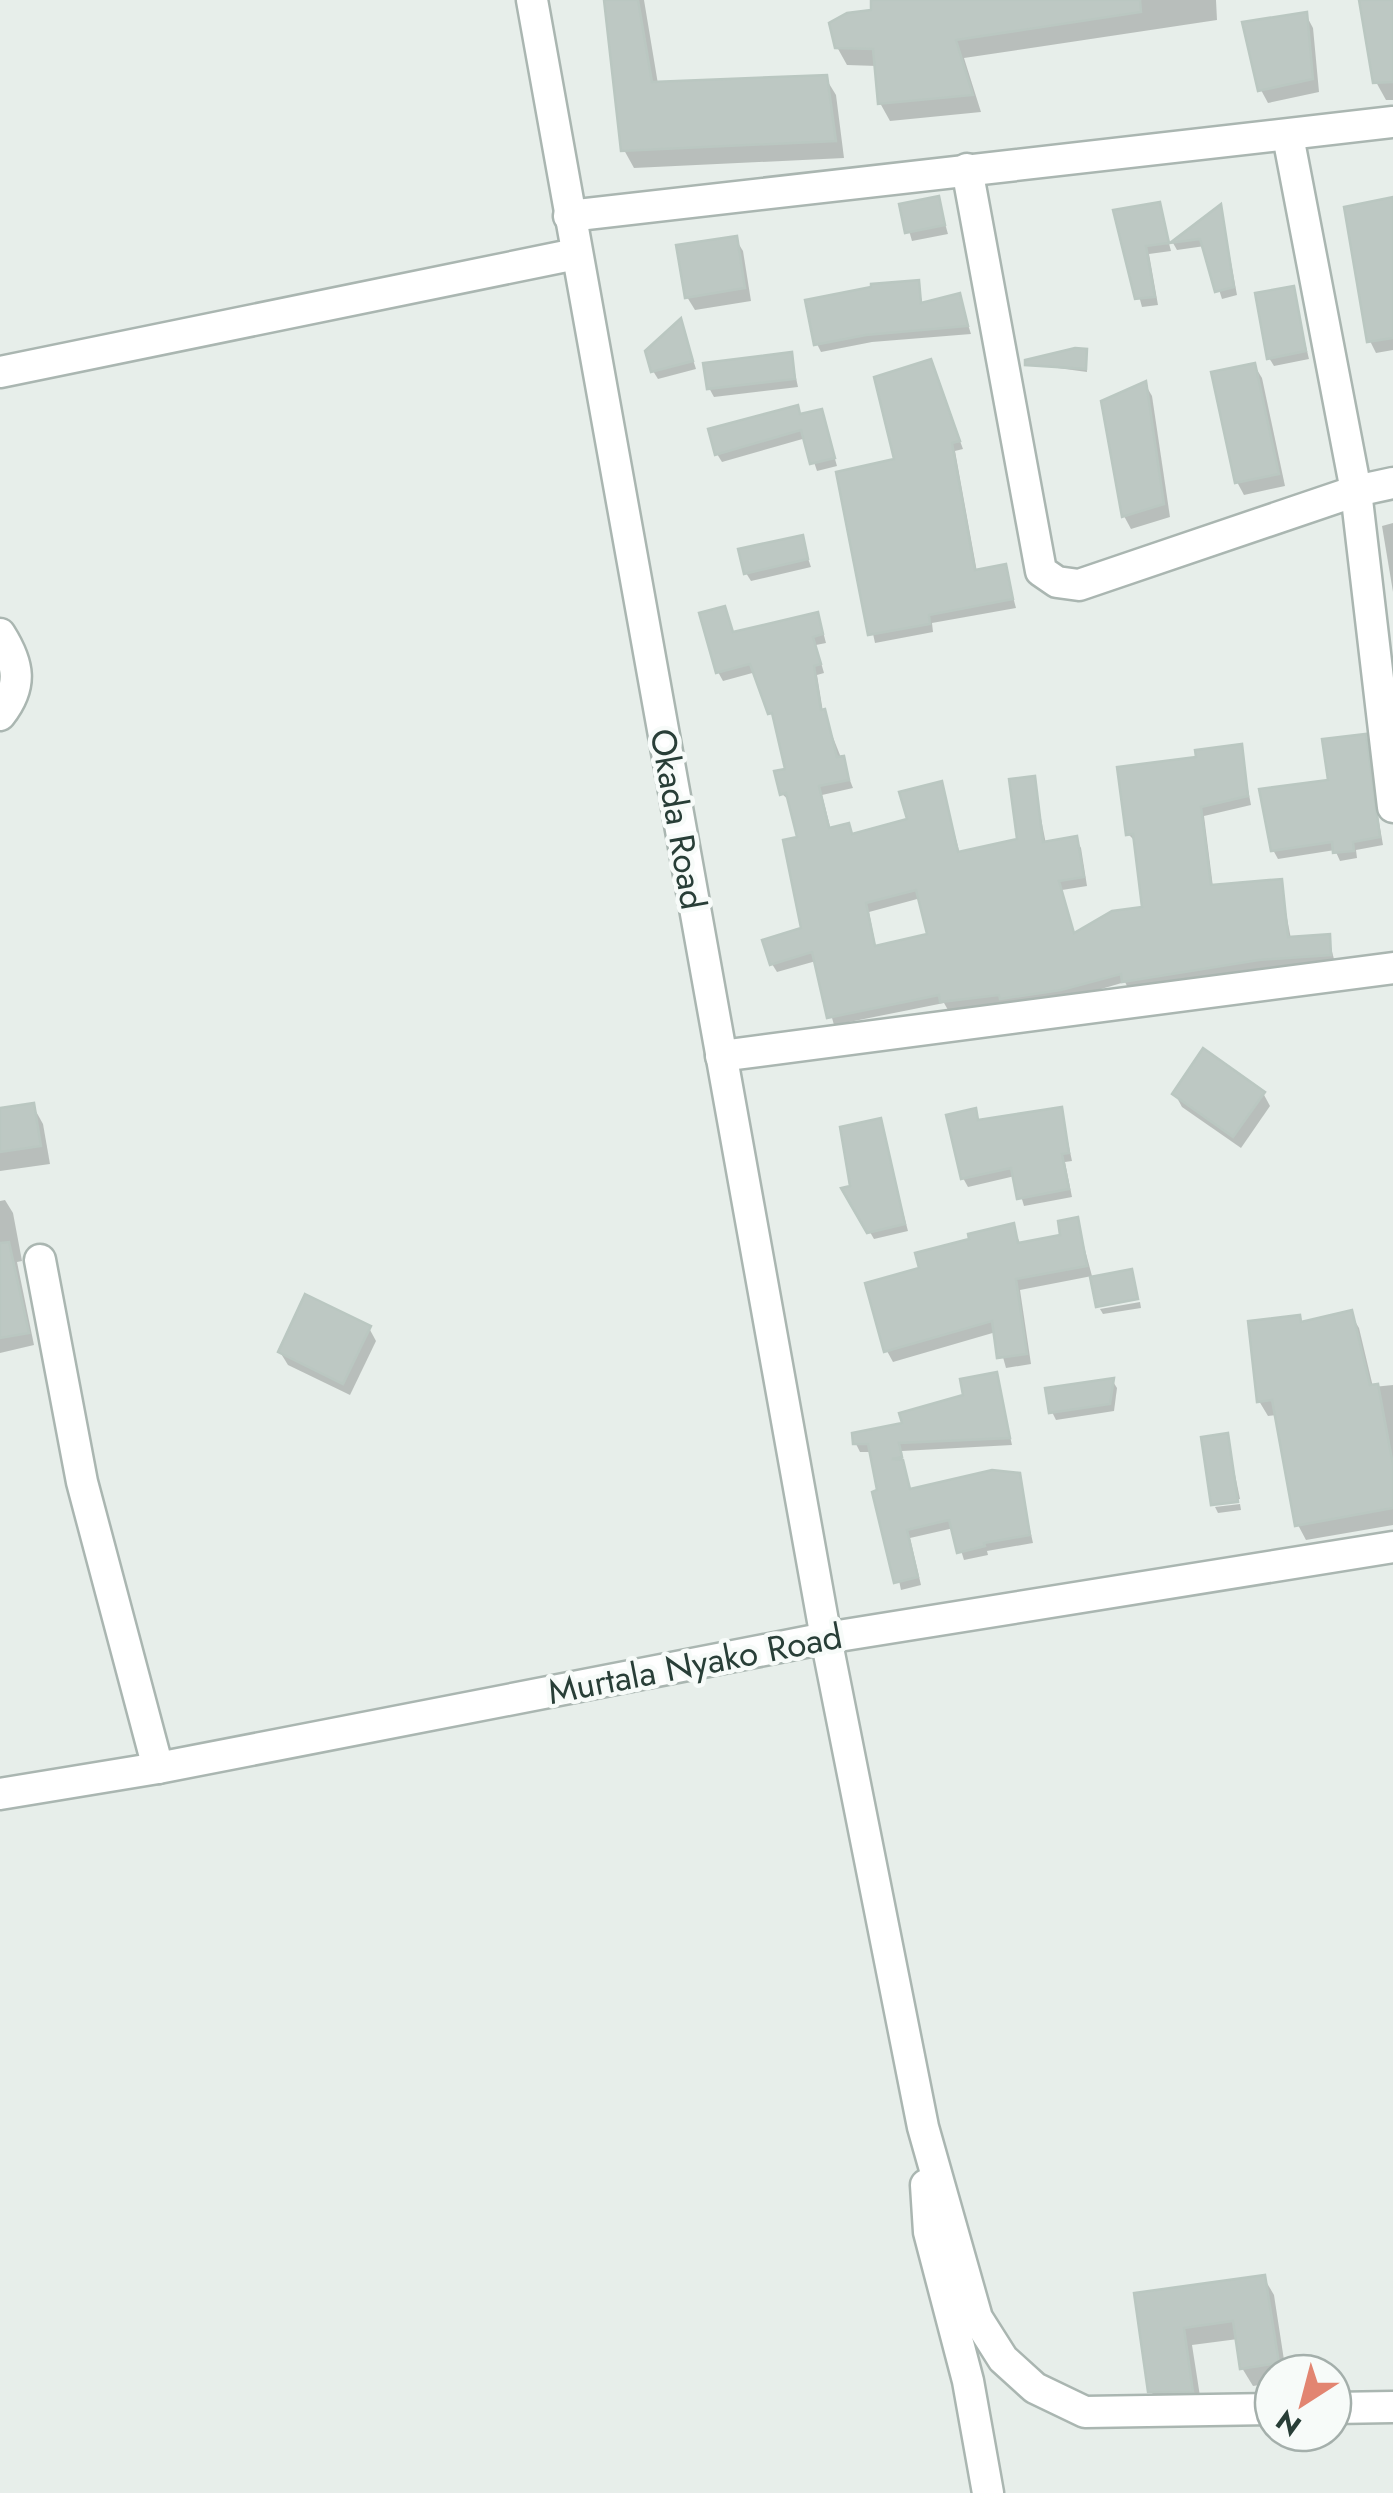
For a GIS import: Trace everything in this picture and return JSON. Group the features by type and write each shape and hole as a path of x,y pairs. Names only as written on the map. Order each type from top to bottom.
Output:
{"street":[{"name":"Okada Road","path":"532,0 826,1638 923,2127"},
{"path":"569,216 1393,122"},
{"path":"1288,136 1356,491 1393,806"},
{"path":"967,170 1034,554 1041,570 1057,582 1079,585 1356,491 1393,483"},
{"path":"0,372 576,254"},
{"path":"0,634 17,665 18,683 0,715"},
{"path":"721,1056 1393,968"},
{"path":"40,1260 80,1470 158,1768"},
{"name":"Murtala Nyako Road","path":"0,1794 158,1768 826,1638 1393,1547"},
{"path":"923,2127 976,2318 1003,2359 1035,2388 1084,2412 1253,2409"},
{"path":"923,2127 930,2232 968,2380 988,2493"},
{"path":"1353,2408 1393,2407"}],"building":[{"path":"604,0 638,0 652,82 827,75 836,141 621,151"},
{"path":"871,0 1140,0 1141,12 956,40 973,95 878,104 873,49 835,48 829,23 847,13 871,10"},
{"path":"1359,0 1393,0 1393,82 1373,83"},
{"path":"1307,12 1313,79 1258,91 1242,22"},
{"path":"939,196 945,225 905,233 899,204"},
{"path":"1393,197 1393,338 1367,342 1344,207"},
{"path":"1160,202 1169,243 1146,246 1155,297 1135,299 1113,210"},
{"path":"1221,204 1234,287 1215,292 1200,239 1170,243"},
{"path":"737,236 745,288 685,298 676,245"},
{"path":"919,280 921,303 960,293 968,326 866,335 814,345 805,300 871,284"},
{"path":"1294,286 1306,351 1267,359 1255,293"},
{"path":"681,318 693,361 651,372 645,351"},
{"path":"1075,348 1087,349 1086,369 1025,365 1025,360"},
{"path":"792,352 795,379 707,389 703,363"},
{"path":"931,359 960,441 952,443 975,570 1006,564 1013,599 929,615 930,624 868,635 836,472 894,459 874,377"},
{"path":"1255,363 1279,474 1235,483 1211,372"},
{"path":"1146,381 1164,504 1122,517 1101,401"},
{"path":"798,405 800,414 822,409 835,458 810,464 801,430 715,455 708,429"},
{"path":"803,535 808,559 744,574 738,549"},
{"path":"725,606 733,632 818,612 823,634 813,637 821,664 814,666 821,710 825,709 837,757 844,756 849,780 819,786 829,828 849,823 852,834 907,819 899,792 942,781 958,852 1017,839 1009,779 1035,776 1043,842 1077,836 1084,877 1059,881 1074,933 1112,911 1142,907 1133,834 1126,835 1117,767 1196,757 1195,750 1242,744 1248,796 1201,807 1211,885 1282,879 1288,937 1330,934 1331,955 1259,960 1122,982 1121,974 1061,990 1000,999 999,995 940,1002 939,995 827,1018 812,952 770,965 762,940 801,928 783,840 797,837 786,793 780,795 774,771 785,769 772,713 768,714 750,664 716,673 699,613","holes":["916,890 927,934 875,946 866,903"]},
{"path":"1366,734 1380,837 1353,842 1354,851 1333,853 1332,842 1271,851 1259,789 1328,780 1322,739"},
{"path":"1203,1048 1265,1092 1233,1137 1172,1094"},
{"path":"34,1103 41,1146 0,1152 0,1108"},
{"path":"1062,1107 1069,1153 1062,1154 1069,1189 1017,1199 1011,1168 961,1179 946,1115 976,1108 978,1120"},
{"path":"881,1118 905,1224 867,1233 841,1188 850,1186 840,1127"},
{"path":"1078,1217 1087,1266 1016,1279 1027,1354 997,1358 992,1321 884,1352 865,1283 919,1268 915,1253 969,1239 968,1234 1014,1223 1018,1243 1060,1235 1058,1221"},
{"path":"9,1242 29,1333 0,1338 0,1243"},
{"path":"1132,1269 1138,1299 1096,1307 1090,1277"},
{"path":"305,1294 371,1326 343,1384 278,1352"},
{"path":"1352,1310 1370,1385 1378,1384 1393,1465 1393,1508 1295,1526 1272,1400 1257,1402 1248,1321 1300,1315 1301,1322"},
{"path":"997,1372 1010,1438 899,1443 902,1457 892,1459 903,1460 910,1489 992,1470 1020,1473 1030,1535 984,1543 985,1546 957,1553 949,1520 907,1530 918,1577 894,1583 872,1492 877,1490 868,1444 853,1444 852,1433 902,1423 899,1413 963,1395 960,1379"},
{"path":"1114,1378 1110,1404 1049,1413 1045,1388"},
{"path":"1228,1433 1238,1502 1211,1505 1201,1437"},
{"path":"1265,2275 1277,2353 1253,2353 1253,2367 1240,2369 1233,2321 1184,2328 1193,2392 1148,2392 1134,2293"}]}
